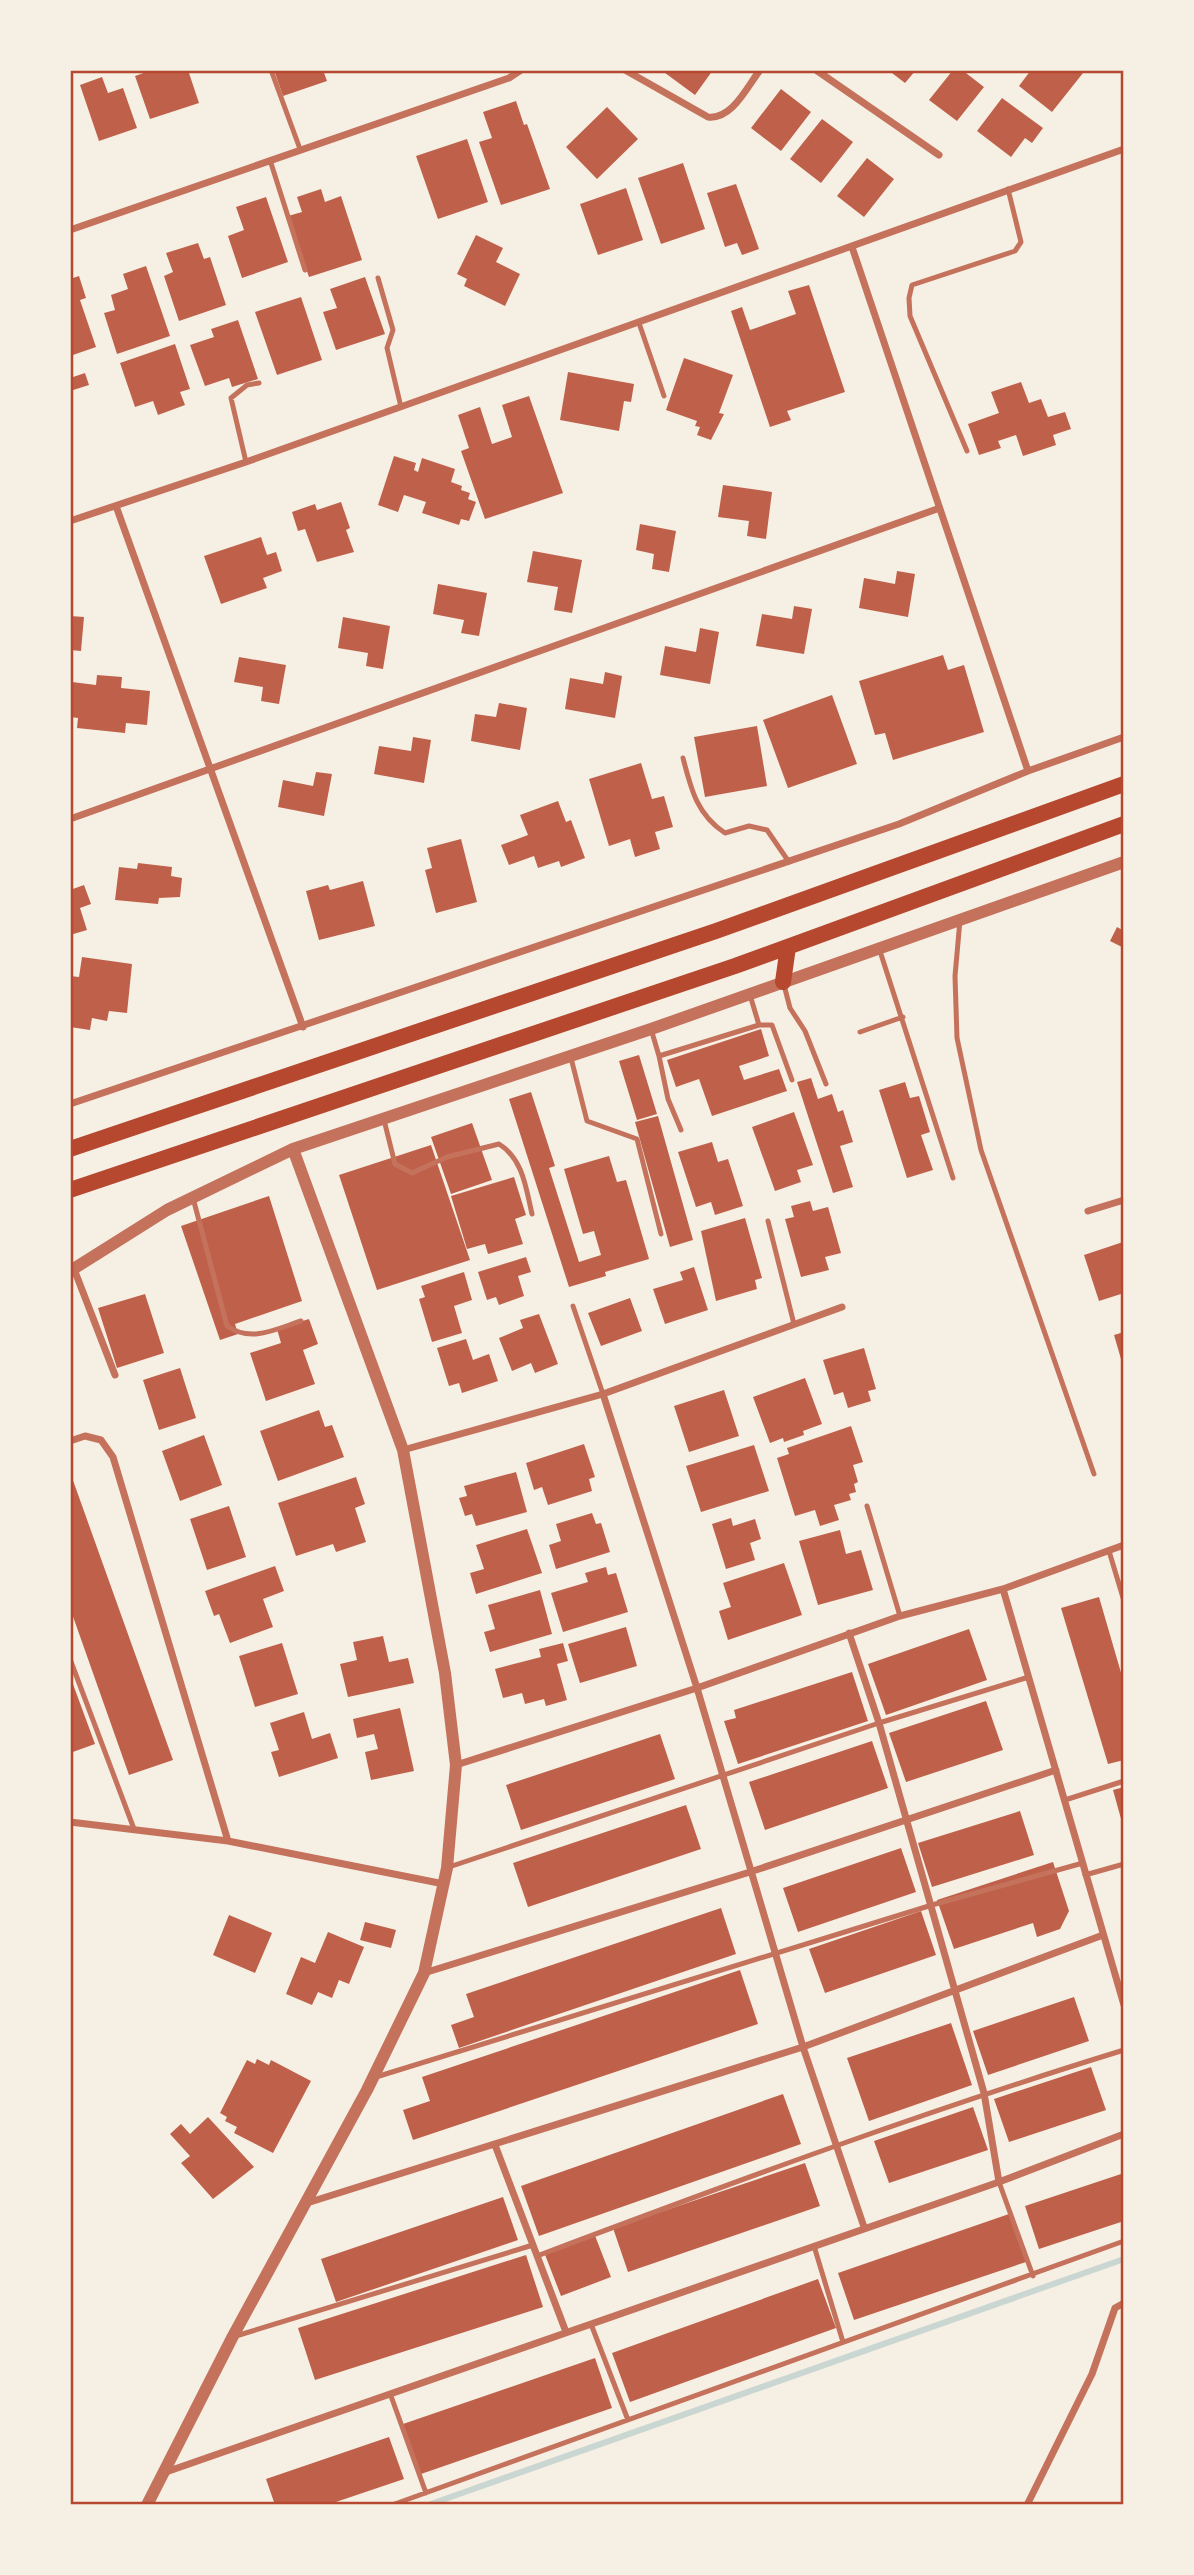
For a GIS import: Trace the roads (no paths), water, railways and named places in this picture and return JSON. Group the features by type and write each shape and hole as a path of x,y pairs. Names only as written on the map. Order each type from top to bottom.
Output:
{"highway":[{"path":"70,1149 703,935 1124,785"},
{"path":"70,1190 788,947 1124,824"},
{"path":"783,982 788,947"}],"street":[{"path":"70,230 509,78 521,70"},
{"path":"629,71 708,117 718,118 728,112 760,70"},
{"path":"816,70 939,155"},
{"path":"70,521 246,462 1124,149"},
{"path":"852,247 937,509 1028,771"},
{"path":"116,506 303,1027"},
{"path":"70,819 937,509"},
{"path":"70,1104 899,824 1028,771 1124,737"},
{"path":"115,1375 72,1270 167,1210 293,1149 750,995 1124,862"},
{"path":"147,2505 233,2336 373,2077 424,1973 446,1868 456,1766 445,1673 404,1450 293,1149"},
{"path":"1088,1211 1124,1200"},
{"path":"404,1450 603,1394 842,1307"},
{"path":"603,1394 697,1688 803,2046 864,2227"},
{"path":"70,1441 85,1436 101,1440 113,1457 228,1841"},
{"path":"456,1766 697,1688 900,1616 1003,1588 1124,1545"},
{"path":"1003,1588 1124,2005"},
{"path":"849,1633 879,1723 984,2093 999,2182"},
{"path":"424,1973 750,1872 1056,1769"},
{"path":"70,1822 228,1841 444,1885"},
{"path":"307,2203 803,2046 1103,1935"},
{"path":"166,2472 391,2396 864,2227 999,2182 1124,2134"},
{"path":"495,2145 566,2332"},
{"path":"1027,2505 1092,2374 1115,2308 1124,2303"}],"lane":[{"path":"271,70 300,149"},
{"path":"271,160 304,270"},
{"path":"967,452 911,316 909,299 912,285 1015,251 1021,242 1008,189"},
{"path":"378,278 393,330 387,348 401,407"},
{"path":"639,323 664,396"},
{"path":"246,462 231,398 247,385 259,383"},
{"path":"684,758 694,797 708,822 725,833 749,826 767,830 789,862"},
{"path":"960,920 955,976 957,1038 981,1150 1094,1474"},
{"path":"880,948 953,1178"},
{"path":"783,982 790,1008 805,1031 826,1084"},
{"path":"750,995 759,1025"},
{"path":"860,1032 903,1017"},
{"path":"659,1056 759,1025 772,1024 792,1080"},
{"path":"651,1029 668,1099 681,1130"},
{"path":"570,1055 587,1121 637,1139 661,1234"},
{"path":"384,1117 395,1164 402,1170 412,1172 447,1157 499,1144 510,1152 523,1176 532,1213"},
{"path":"193,1198 227,1326 239,1335 253,1335 301,1321"},
{"path":"768,1221 794,1324"},
{"path":"573,1306 603,1394"},
{"path":"867,1506 900,1616"},
{"path":"1109,1551 1124,1601"},
{"path":"70,1658 134,1829"},
{"path":"446,1868 879,1723 1029,1677"},
{"path":"1065,1800 1124,1781"},
{"path":"373,2077 932,1905 1083,1863"},
{"path":"1085,1875 1124,1864"},
{"path":"537,2256 835,2144 984,2093 1124,2050"},
{"path":"999,2182 1033,2276"},
{"path":"392,2505 1124,2241"},
{"path":"233,2336 533,2245"},
{"path":"814,2246 843,2342"},
{"path":"591,2324 628,2420"},
{"path":"391,2396 426,2493"}],"waterway":[{"path":"428,2505 1124,2259"}]}
